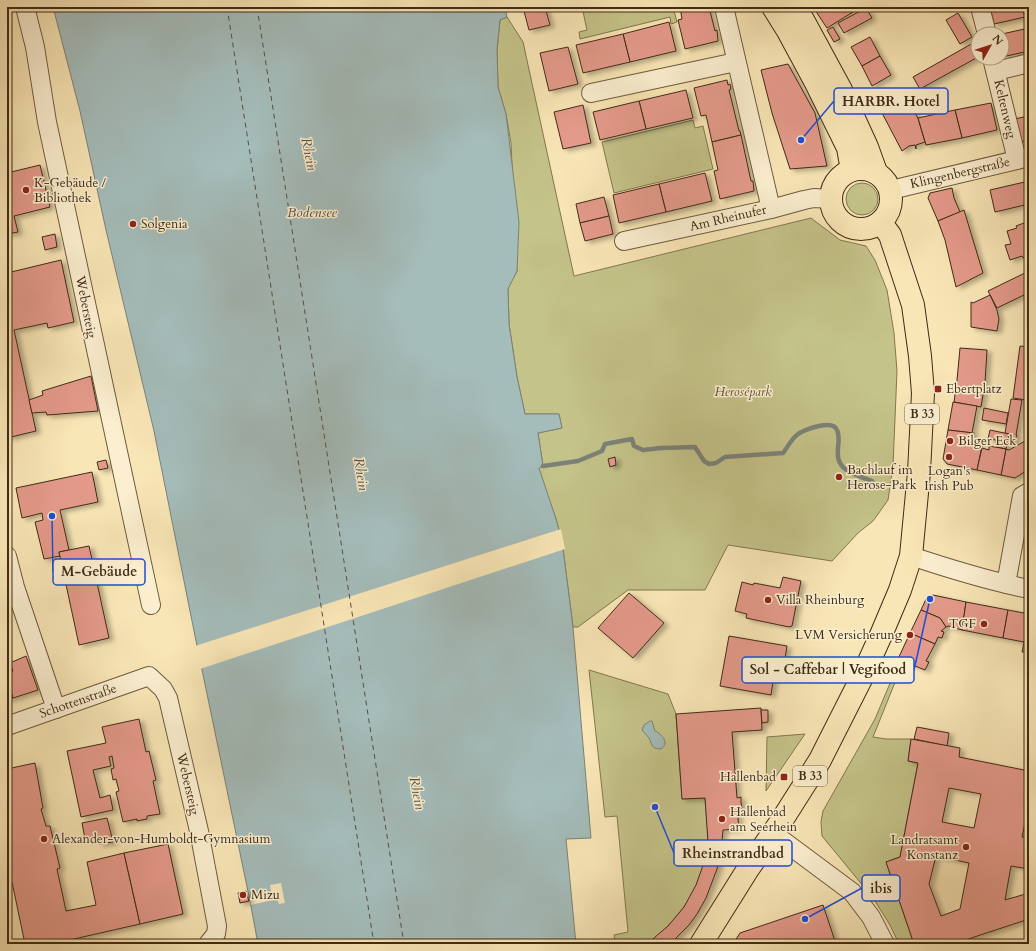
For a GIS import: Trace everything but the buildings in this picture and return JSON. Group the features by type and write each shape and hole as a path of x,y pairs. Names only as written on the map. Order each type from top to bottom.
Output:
{"main road":[{"path":"773,7 815,81 845,141 850,154 852,170"},
{"path":"796,7 841,90 867,147 876,172 887,182 891,190 892,203 890,210 881,223 874,227 859,230 845,225 834,214 831,199 835,184 845,173 852,170 860,169 876,172"},
{"name":"B 33","path":"701,944 748,869 774,834 820,760 862,677 900,590 911,556 919,472 923,393 920,356 913,305 890,235 881,223"}],"street":[{"name":"Webersteig","path":"25,7 35,47 47,122 151,606"},
{"path":"724,7 772,209"},
{"path":"980,7 985,26"},
{"path":"591,93 736,62"},
{"path":"1010,64 1029,63"},
{"name":"Keltenweg","path":"995,66 1023,158"},
{"name":"Klingenbergstraße","path":"891,190 1023,158"},
{"name":"Am Rheinufer","path":"624,241 772,209 814,198 831,199"},
{"path":"1006,584 1025,494"},
{"path":"7,556 15,587 56,709"},
{"path":"911,556 946,568 1029,589"},
{"name":"Webersteig","path":"149,676 163,689 168,698 198,831 217,926 216,934 208,944"},
{"name":"Schottenstraße","path":"7,726 149,676"},
{"path":"774,834 852,892 871,917 884,944"}],"green space":[{"path":"582,7 673,7 677,22 671,24 670,17 580,39 579,32 587,30"},
{"name":"Herosépark","path":"507,17 523,42 574,276 811,218 840,240 866,246 875,260 887,290 894,333 897,371 893,466 888,500 873,521 858,533 832,561 728,545 705,590 628,590 578,627 573,627 562,541 538,468 543,466 538,433 562,428 559,414 525,414 517,377 509,324 508,288 517,271 511,143 506,114 498,87 497,49 500,20"},
{"path":"693,120 695,128 703,126 713,169 614,193 602,142"},
{"path":"859,183 865,183 874,187 878,199 874,211 865,215 859,215 850,211 846,202 846,196 850,187"},
{"path":"896,669 900,670 873,737 886,739 911,739 908,761 918,763 900,857 886,862 914,944 899,944 890,925 873,898 822,836 821,822 823,811 875,719"},
{"path":"589,670 668,694 676,714 682,799 705,798 708,835 707,849 703,869 698,882 685,906 677,916 658,936 647,944 615,944 614,935 628,932 617,816 605,817"},
{"path":"805,734 766,791 767,737"}],"water":[{"name":"Bodensee","path":"53,7 505,7 507,17 500,20 497,49 498,87 506,114 519,222 517,271 508,289 509,324 517,377 525,414 559,414 562,428 538,433 543,466 539,468 562,541 573,627 591,838 566,839 576,944 258,944 154,431 106,230 80,111"},
{"path":"652,721 655,731 660,734 665,741 664,747 661,749 653,747 649,738 642,730 644,725"}],"pier":[{"path":"561,529 565,549 200,669 195,646"},
{"path":"281,883 285,903 279,904 277,899 251,905 250,901 272,897 270,885"}],"waterway":[{"path":"543,466 578,461 602,451 605,444 632,439 634,446 643,450 695,447 704,461 709,464 716,463 725,457 783,453 798,434 819,426 830,425 835,427 837,430 839,438 838,459 842,466 854,474 872,481"}],"ferry route":[{"path":"227,7 374,944"},
{"path":"257,7 404,944"}],"place":[{"name":"HARBR. Hotel","path":"801,140"},
{"name":"K-Gebäude / Bibliothek","path":"26,190"},
{"name":"Solgenia","path":"133,224"},
{"name":"Ebertplatz","path":"938,389"},
{"name":"Bilger Eck","path":"950,441"},
{"name":"Logan's Irish Pub","path":"949,457"},
{"name":"Bachlauf im Herose-Park","path":"839,477"},
{"name":"M-Gebäude","path":"52,516"},
{"name":"Sol - Caffebar | Vegifood","path":"930,599"},
{"name":"Villa Rheinburg","path":"768,600"},
{"name":"TGF","path":"984,624"},
{"name":"LVM Versicherung","path":"910,635"},
{"name":"Hallenbad","path":"784,777"},
{"name":"Rheinstrandbad","path":"655,807"},
{"name":"Hallenbad am Seerhein","path":"722,819"},
{"name":"Alexander-von-Humboldt-Gymnasium","path":"44,839"},
{"name":"Landratsamt Konstanz","path":"966,847"},
{"name":"Mizu","path":"243,895"},
{"name":"ibis","path":"805,919"}],"water label":[{"name":"Rhein","path":"309,154"},
{"name":"Rhein","path":"361,474"},
{"name":"Rhein","path":"417,793"}]}
